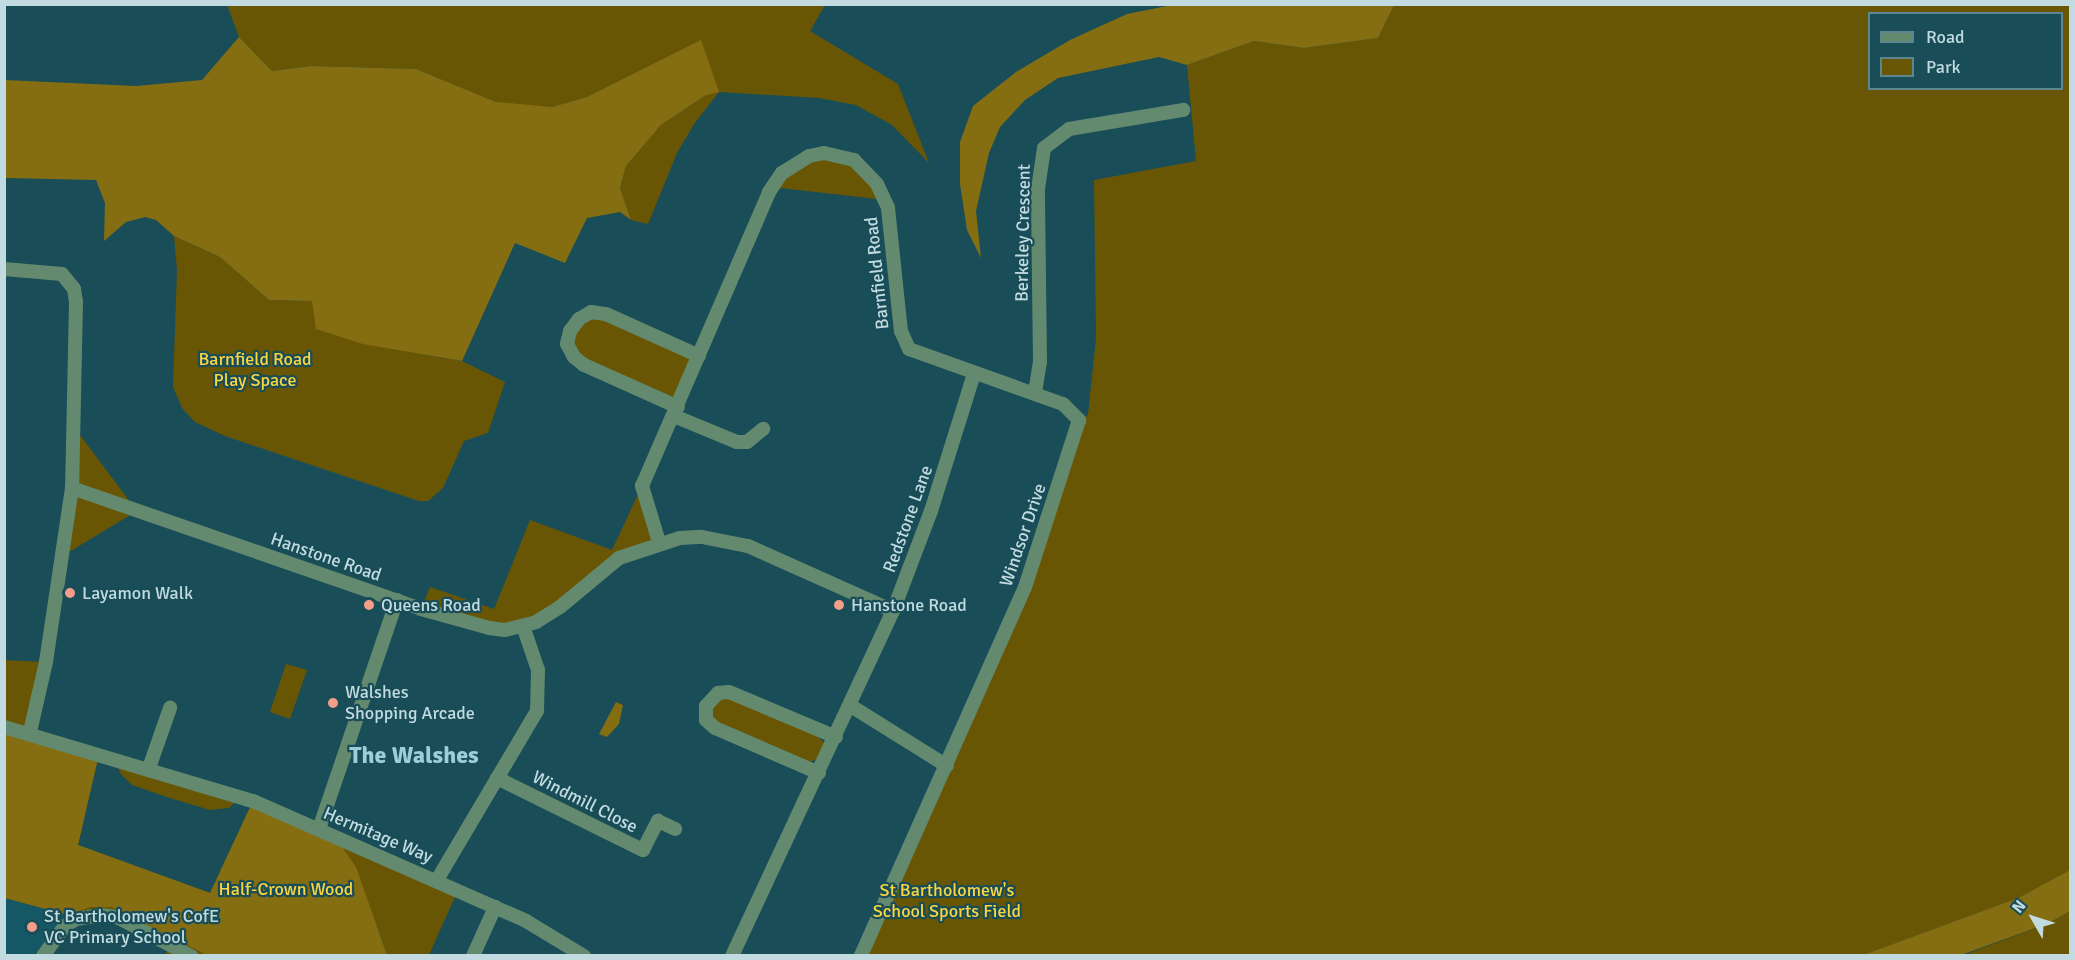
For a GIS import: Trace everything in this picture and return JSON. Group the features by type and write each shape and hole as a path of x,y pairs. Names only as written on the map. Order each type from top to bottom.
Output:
{"street":[{"name":"Berkeley Crescent","path":"1035,393 1040,362 1038,189 1044,148 1069,129 1183,110"},
{"name":"Barnfield Road","path":"659,542 642,486 772,187 795,163 824,153 854,160 867,170 885,200 905,345 974,374"},
{"path":"4,269 57,272 67,277 75,290 76,431 72,488 46,662 30,732"},
{"path":"699,356 606,314 591,312 579,319 570,331 567,344 574,357 584,365 737,442 747,442 763,429"},
{"name":"Windsor Drive","path":"861,956 1025,587 1077,431 1079,420 1074,412 1035,393 974,374"},
{"name":"Redstone Lane","path":"732,956 851,706 893,611 931,511 974,374"},
{"name":"Hanstone Road","path":"72,488 397,600 489,628 523,626 560,607 619,558 659,542 702,537 748,546 893,611"},
{"path":"320,829 397,600"},
{"path":"437,880 531,724 540,702 538,670 523,626"},
{"path":"819,772 715,728 706,720 706,706 718,693 729,692 836,738"},
{"path":"851,706 947,766"},
{"path":"149,768 170,708"},
{"name":"Hermitage Way","path":"4,727 30,732 254,801 437,880 584,956"},
{"name":"Windmill Close","path":"497,778 643,850 658,821 675,829"},
{"path":"473,956 495,908"},
{"path":"43,956 65,926 76,919 100,915 117,917 190,956"}],"shaded area":[{"name":"St Bartholomew's CofE VC Primary School","path":"4,898 68,915 43,955 5,955"}],"green space":[{"path":"1177,4 1394,5 1378,38 1304,48 1254,41 1187,65 1159,57 1058,78 1025,100 1000,127 989,153 976,211 981,258 967,230 960,184 960,142 973,106 1016,72 1070,40 1127,14"},
{"path":"227,5 825,5 810,31 898,84 929,163 892,125 856,105 819,98 719,92 694,124 677,153 648,224 631,220 620,188 626,166 661,125 706,95 701,41 587,97 552,107 520,106 496,102 416,69 312,66 272,71 239,37"},
{"name":"St Bartholomew's School Sports Field","path":"1394,5 2070,5 2070,870 2018,898 1863,955 861,956 997,655 1077,431 1088,414 1096,338 1094,180 1196,161 1187,65 1254,41 1304,48 1378,38"},
{"path":"239,37 272,71 312,66 416,69 496,102 552,107 587,97 701,40 719,92 706,95 661,125 626,166 620,188 631,220 620,212 587,218 565,263 515,243 462,361 363,344 316,329 312,301 269,300 220,257 174,236 156,220 145,217 126,222 104,241 105,203 96,180 5,178 5,80 136,86 202,80"},
{"path":"809,156 854,160 885,200 772,187"},
{"name":"Barnfield Road Play Space","path":"174,236 220,257 269,300 312,301 426,355 462,361 505,382 488,433 464,441 443,488 428,501 419,501 225,436 195,422 182,408 173,387 177,270"},
{"path":"591,312 699,356 678,407 574,357 570,331"},
{"path":"77,431 137,511 64,555"},
{"path":"642,486 659,542 638,549 568,600 515,628 421,609 430,587 494,609 530,520 612,550"},
{"name":"Half-Crown Wood","path":"4,660 44,662 30,732 99,754 78,845 210,893 253,801 458,890 429,955 387,955 377,926 337,955 165,955 171,945 117,917 68,915 5,898"},
{"path":"286,664 307,670 290,719 270,712"},
{"path":"726,697 817,735 824,743 818,758 810,762 713,720 711,705"},
{"path":"616,702 623,705 619,724 607,737 599,734"},
{"name":"Half-Crown Wood","path":"5,728 99,754 78,845 210,893 253,801 337,840 356,867 387,955 207,955 112,907 90,907 68,915 5,898"},
{"path":"116,759 241,797 229,808 210,810 170,798 132,785 120,773"},
{"path":"2070,870 2070,911 2049,923 1961,955 1863,955 2018,898"},
{"path":"2070,911 2070,955 1961,956 2049,923"}],"place":[{"name":"Layamon Walk","path":"70,593"},
{"name":"Queens Road","path":"369,605"},
{"name":"Hanstone Road","path":"839,605"},
{"name":"Walshes Shopping Arcade","path":"333,703"},
{"name":"St Bartholomew's CofE VC Primary School","path":"32,927"}],"district":[{"name":"The Walshes","path":"414,756"}]}
